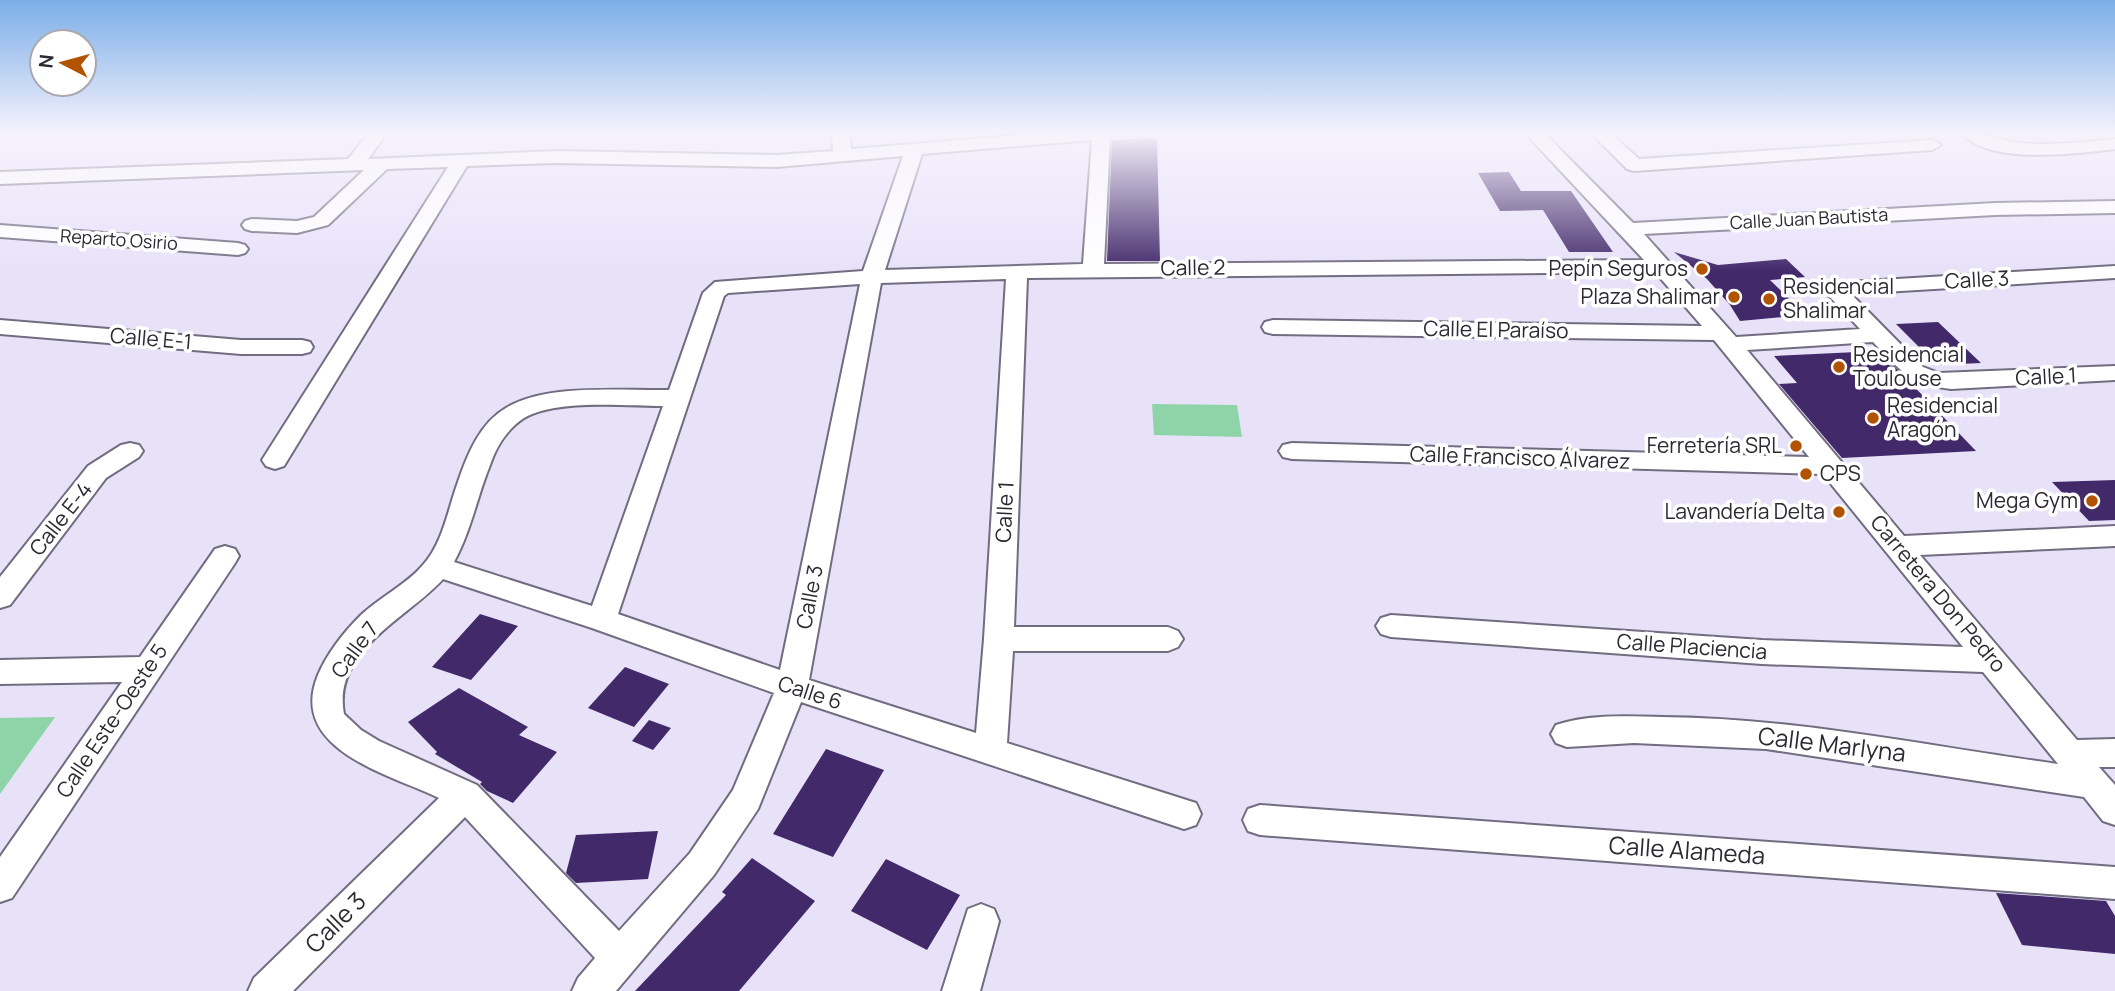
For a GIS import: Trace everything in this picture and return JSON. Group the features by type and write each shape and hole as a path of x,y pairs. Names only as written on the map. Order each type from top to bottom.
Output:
{"street":[{"path":"252,225 297,228 321,221 365,179"},
{"path":"275,460 450,179"},
{"name":"Calle 3","path":"591,991 702,864 746,799 792,687 872,277 905,179"},
{"path":"1093,270 1100,179"},
{"name":"Carretera Don Pedro","path":"1582,179 1663,266 1725,338 2115,810"},
{"name":"Calle Juan Bautista","path":"1629,229 1995,209 2115,207"},
{"name":"Reparto Osirio","path":"0,231 238,250"},
{"name":"Calle 2","path":"678,398 714,293 723,287 872,277 1093,270 1663,266"},
{"name":"Calle 3","path":"1839,292 1847,288 2115,272"},
{"name":"Calle 1","path":"990,751 999,639 1017,273"},
{"path":"1839,292 1841,299 1878,335"},
{"name":"Calle E-1","path":"0,327 241,347 303,347"},
{"name":"Calle El Paraíso","path":"1273,327 1725,338 1878,335"},
{"name":"Calle 1","path":"1878,335 1915,372 1935,380 1951,382 2115,373"},
{"path":"602,620 678,398"},
{"name":"Calle 7","path":"619,957 465,795 393,762 342,734 330,720 326,702 335,673 368,626 423,583 438,567 471,480 492,434 503,421 534,405 556,401 678,398"},
{"name":"Calle E-4","path":"0,597 97,472 130,451"},
{"name":"Calle Francisco Álvarez","path":"1292,451 1832,466"},
{"path":"1898,546 2115,536"},
{"name":"Calle Este-Oeste 5","path":"0,886 225,556"},
{"name":"Calle 6","path":"438,567 602,620 792,687 1184,814"},
{"name":"Calle Placiencia","path":"1391,626 1762,652 1993,660"},
{"path":"999,639 1168,639"},
{"path":"0,672 148,669"},
{"name":"Calle Marlyna","path":"1567,734 1612,729 1694,730 1818,741 1911,754 2004,772 2095,784"},
{"path":"2070,754 2115,753"},
{"name":"Calle 3","path":"267,991 465,795"},
{"name":"Calle Alameda","path":"1259,820 2115,883"},
{"path":"961,991 981,921"}],"green space":[{"path":"1152,404 1237,405 1242,437 1154,435"},
{"path":"55,717 0,794 0,718"}],"building":[{"path":"1110,179 1158,179 1160,261 1107,261"},
{"path":"1482,179 1514,179 1521,191 1571,191 1613,252 1569,252 1543,210 1500,211"},
{"name":"Residencial Shalimar","path":"1674,252 1718,265 1786,259 1805,277 1770,280 1806,315 1740,321 1707,279"},
{"path":"1938,322 1981,363 1937,365 1896,324"},
{"name":"Residencial Aragón","path":"1878,351 1976,451 1842,458 1779,384 1797,383 1774,356"},
{"name":"Mega Gym","path":"2115,480 2115,520 2089,521 2052,482"},
{"path":"480,614 518,626 471,680 432,667"},
{"path":"625,667 669,684 634,727 588,708"},
{"path":"459,688 528,727 519,735 557,752 513,803 487,791 480,784 482,782 435,754 437,752 408,722"},
{"path":"649,720 671,728 653,750 632,741"},
{"path":"826,749 884,770 833,857 773,834"},
{"path":"658,831 648,879 576,883 566,873 576,835"},
{"path":"752,858 815,901 739,991 635,991 726,895 722,892"},
{"path":"886,859 960,895 927,950 851,911"},
{"path":"1996,893 2106,901 2115,916 2115,954 2022,945"}],"place":[{"name":"Pepín Seguros","path":"1702,269"},
{"name":"Plaza Shalimar","path":"1734,297"},
{"name":"Residencial Shalimar","path":"1769,299"},
{"name":"Residencial Toulouse","path":"1839,367"},
{"name":"Residencial Aragón","path":"1873,418"},
{"name":"Ferretería SRL","path":"1796,446"},
{"name":"CPS","path":"1806,474"},
{"name":"Mega Gym","path":"2092,501"},
{"name":"Lavandería Delta","path":"1839,512"}]}
